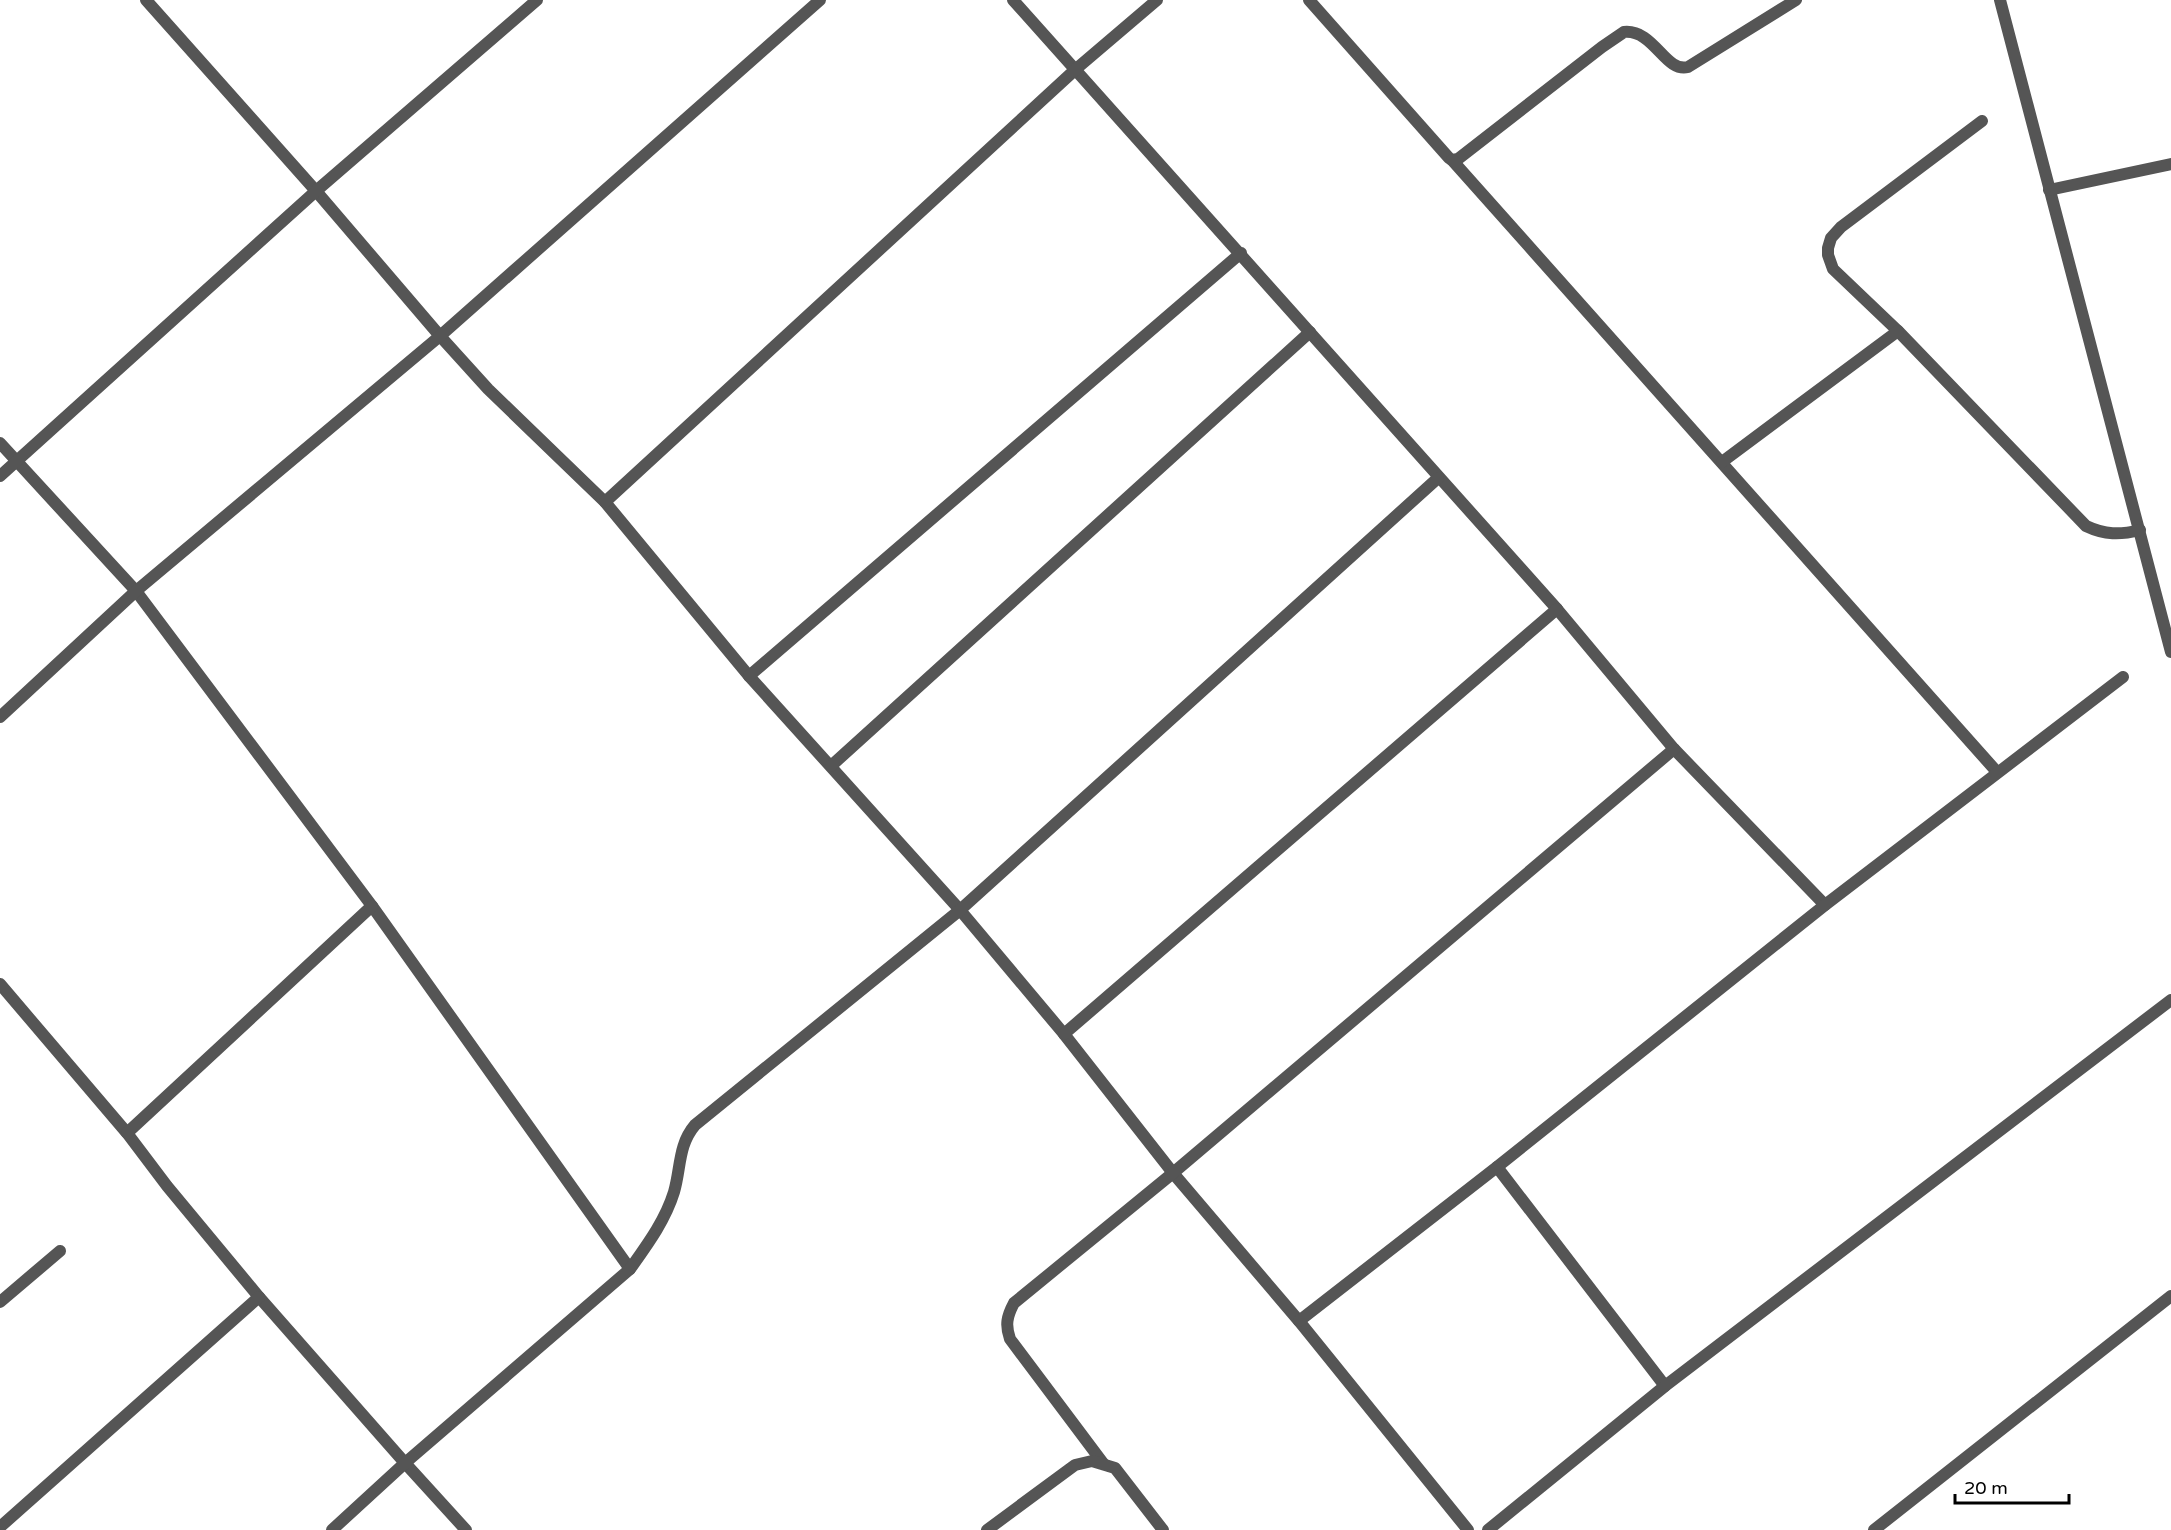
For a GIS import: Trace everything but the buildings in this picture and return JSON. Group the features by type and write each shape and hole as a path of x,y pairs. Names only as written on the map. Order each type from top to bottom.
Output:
{"street":[{"path":"146,0 488,389 605,502 749,676 960,910 1064,1034 1173,1173 1299,1321 1468,1530"},
{"path":"0,476 316,191 537,0"},
{"path":"0,717 136,591 440,336 820,0"},
{"path":"1013,0 1557,609 1674,749 1825,905"},
{"path":"605,502 1076,69 1157,0"},
{"path":"1309,0 1997,772"},
{"path":"1452,160 1458,159 1624,32 1640,34 1672,64 1683,68 1689,67 1796,0"},
{"path":"2000,0 2171,652"},
{"path":"1982,121 1841,227 1831,238 1828,255 1833,269 1898,331 2086,526 2101,533 2122,534 2140,530"},
{"path":"2049,190 2171,164"},
{"path":"749,676 1241,253"},
{"path":"1722,462 1898,331"},
{"path":"831,766 1310,332"},
{"path":"0,443 136,591 372,906 630,1269"},
{"path":"332,1530 405,1463 630,1269 656,1233 674,1192 681,1152 687,1134 695,1125 960,910 1438,478"},
{"path":"1064,1034 1557,609"},
{"path":"1299,1321 1497,1167 1825,905 2123,677"},
{"path":"1103,1463 1010,1339 1006,1328 1007,1316 1014,1303 1173,1173 1674,749"},
{"path":"127,1133 372,906"},
{"path":"0,984 127,1133 167,1186 259,1297 466,1530"},
{"path":"1488,1530 1665,1386 2171,1000"},
{"path":"1497,1167 1665,1386"},
{"path":"0,1302 60,1251"},
{"path":"1875,1530 2171,1296"},
{"path":"0,1527 259,1297"},
{"path":"987,1530 1075,1464 1092,1461 1115,1468 1162,1530"}]}
